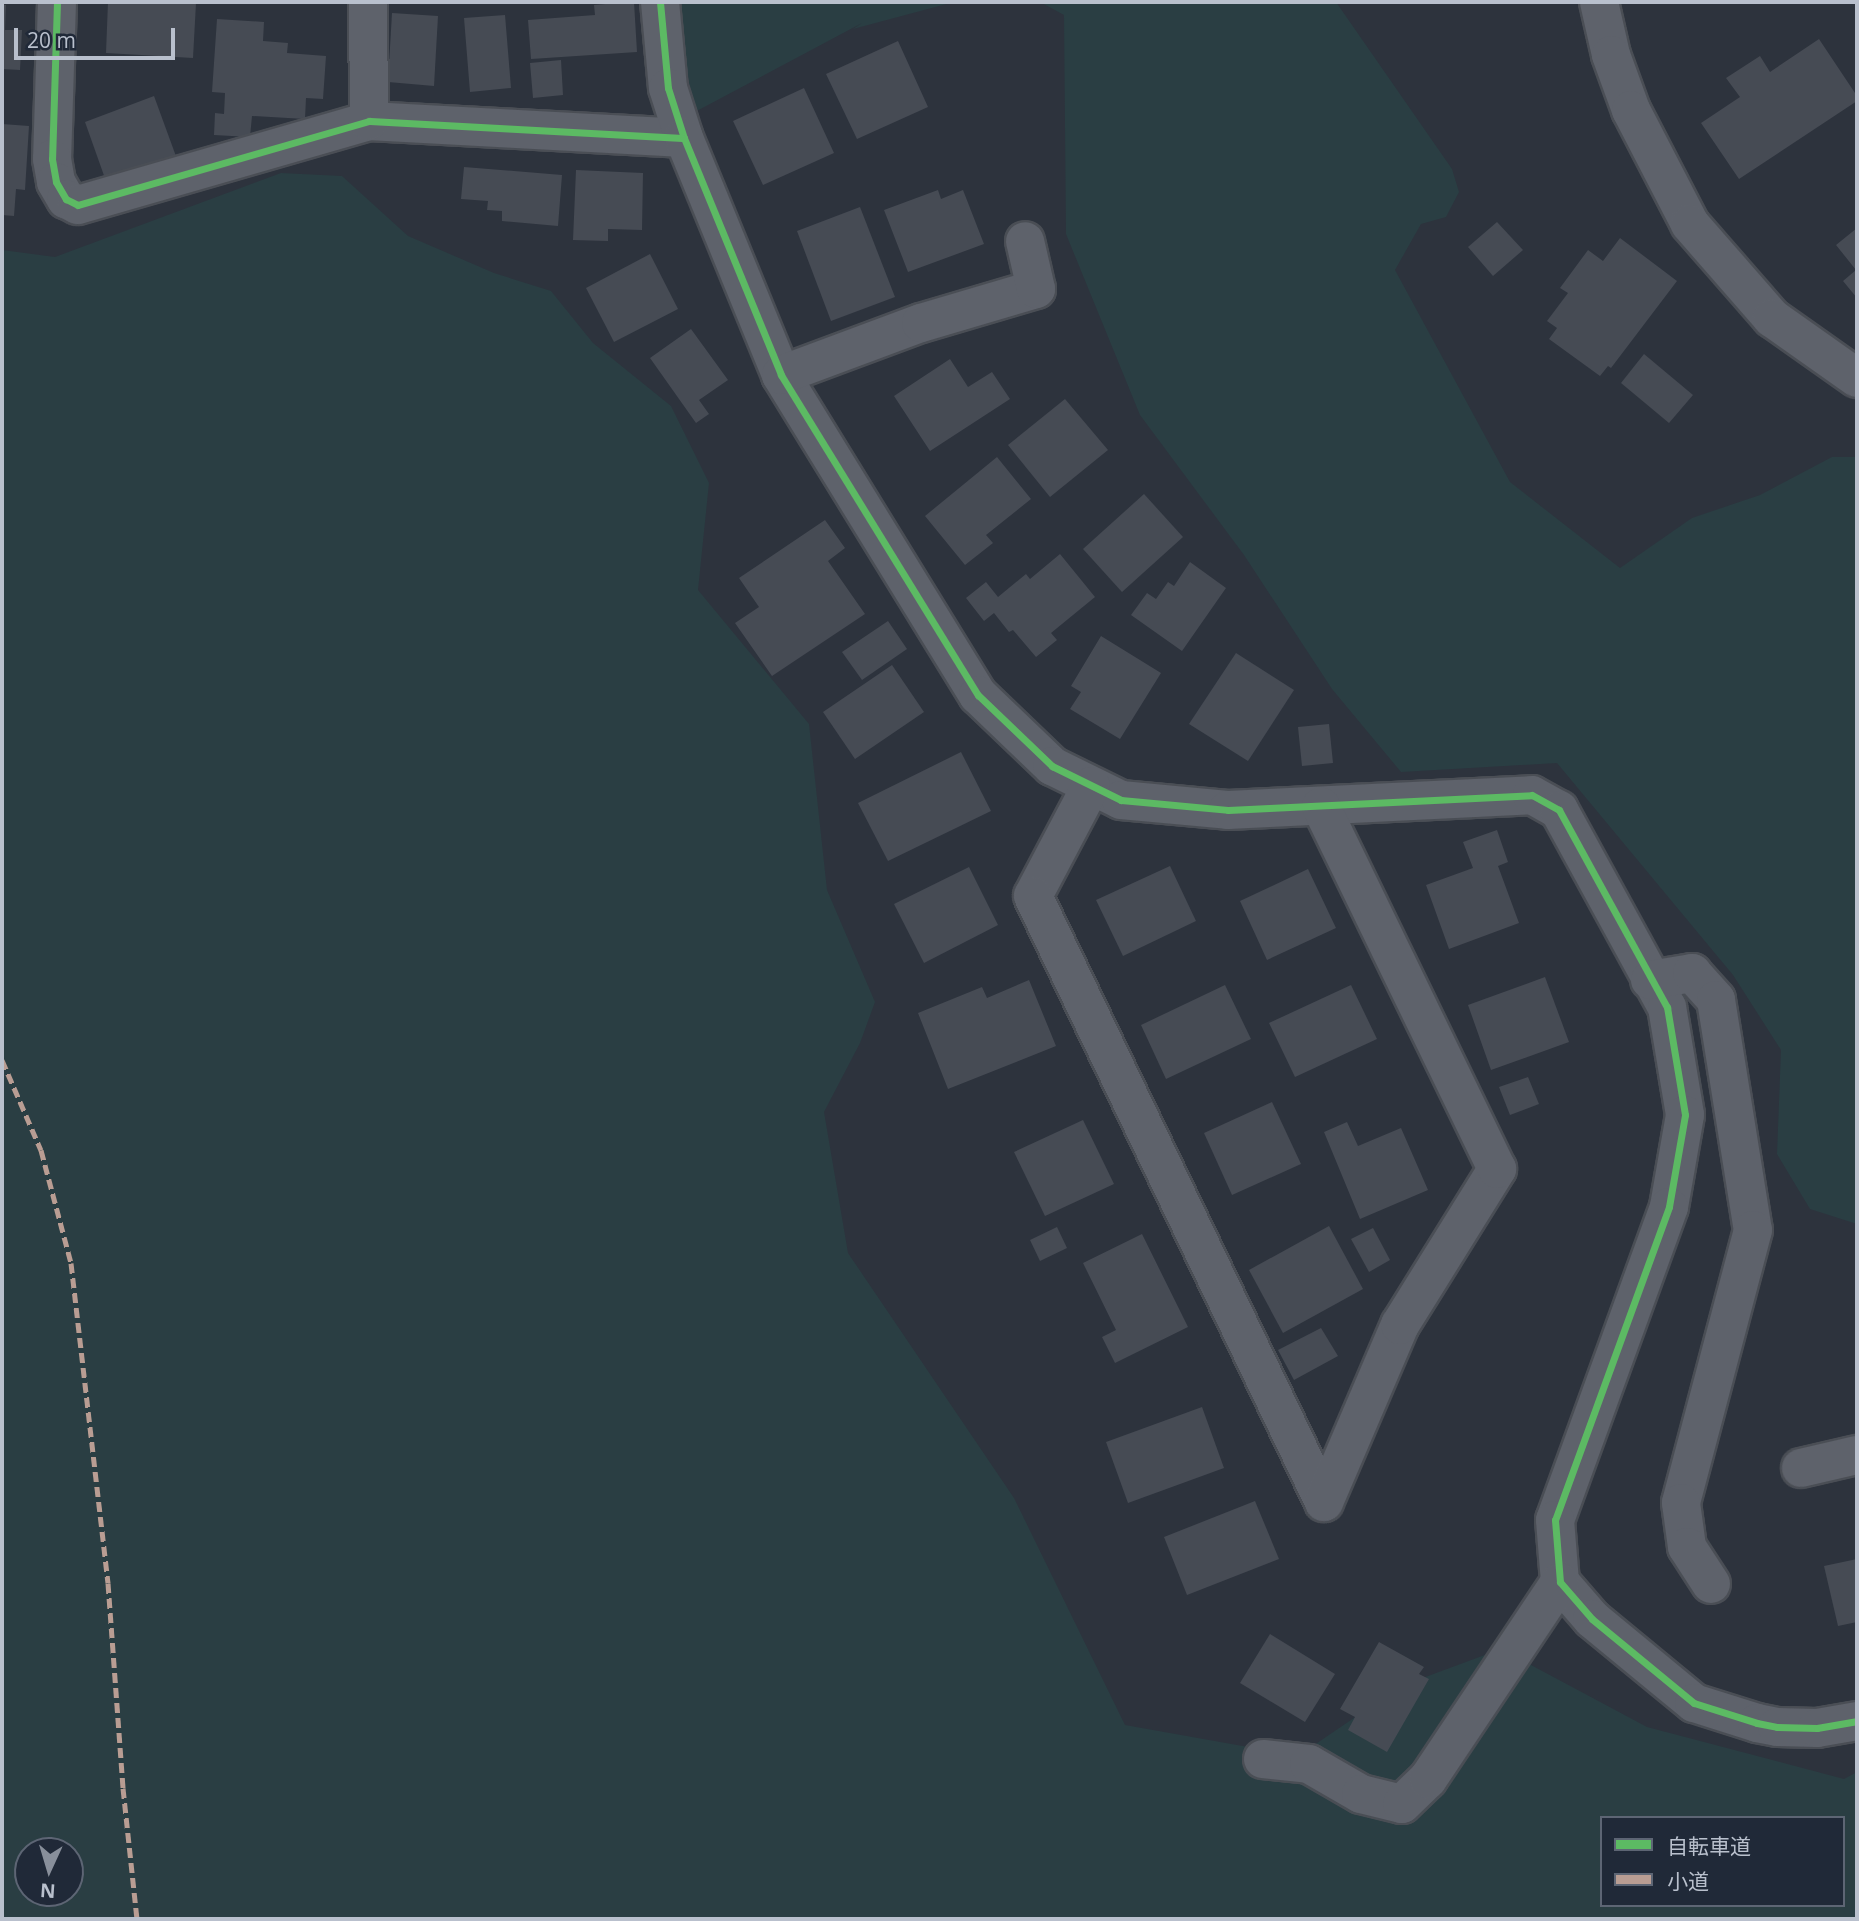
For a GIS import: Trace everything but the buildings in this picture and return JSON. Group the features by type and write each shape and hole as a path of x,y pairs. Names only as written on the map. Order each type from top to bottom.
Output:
{"street":[{"path":"57,2 52,159 56,182 65,199 78,205 369,121 684,138"},
{"path":"368,2 369,121"},
{"path":"660,2 668,89 684,138 781,375 978,695 1052,766 1121,800 1228,810 1532,795 1559,810 1667,1007 1685,1115 1669,1207 1555,1520 1560,1582 1592,1619 1694,1703 1777,1727 1817,1728 1857,1721"},
{"path":"1599,2 1611,55 1631,110 1690,224 1772,317 1857,378"},
{"path":"781,375 921,323 1037,289 1025,241"},
{"path":"1091,786 1033,896 1324,1502 1399,1325 1497,1169 1321,807"},
{"path":"1650,980 1692,973 1716,1000 1753,1230 1681,1503 1687,1547 1711,1584"},
{"path":"1801,1468 1857,1455"},
{"path":"1263,1759 1309,1763 1361,1794 1402,1804 1428,1779 1560,1582"}],"green space":[{"path":"678,2 954,2 853,29 862,23 693,113"},
{"path":"1040,2 1336,2 1452,169 1459,192 1446,217 1421,224 1395,270 1510,482 1620,568 1692,518 1760,495 1832,457 1857,457 1857,1224 1810,1209 1777,1154 1781,1050 1733,975 1557,763 1401,772 1332,689 1244,555 1140,415 1066,234 1064,15"},
{"path":"281,173 342,176 408,236 494,273 551,291 593,343 671,406 709,483 698,590 809,724 827,890 875,1002 860,1043 824,1112 848,1253 1014,1498 1125,1725 1298,1756 1401,1686 1501,1649 1647,1727 1844,1779 1857,1772 1857,1919 2,1919 2,250 55,257"}],"marked path":[{"path":"2,1060 41,1150 71,1263 108,1583 123,1788 137,1919"}],"cycle path":[{"path":"57,2 52,159 56,182 66,199 78,205 369,121 684,138"},
{"path":"660,2 668,88 684,138 781,375 978,695 1052,766 1121,800 1228,810 1532,795 1559,810 1667,1007 1685,1115 1669,1207 1555,1520 1560,1582 1592,1619 1694,1703 1777,1727 1817,1728 1857,1721"}]}
